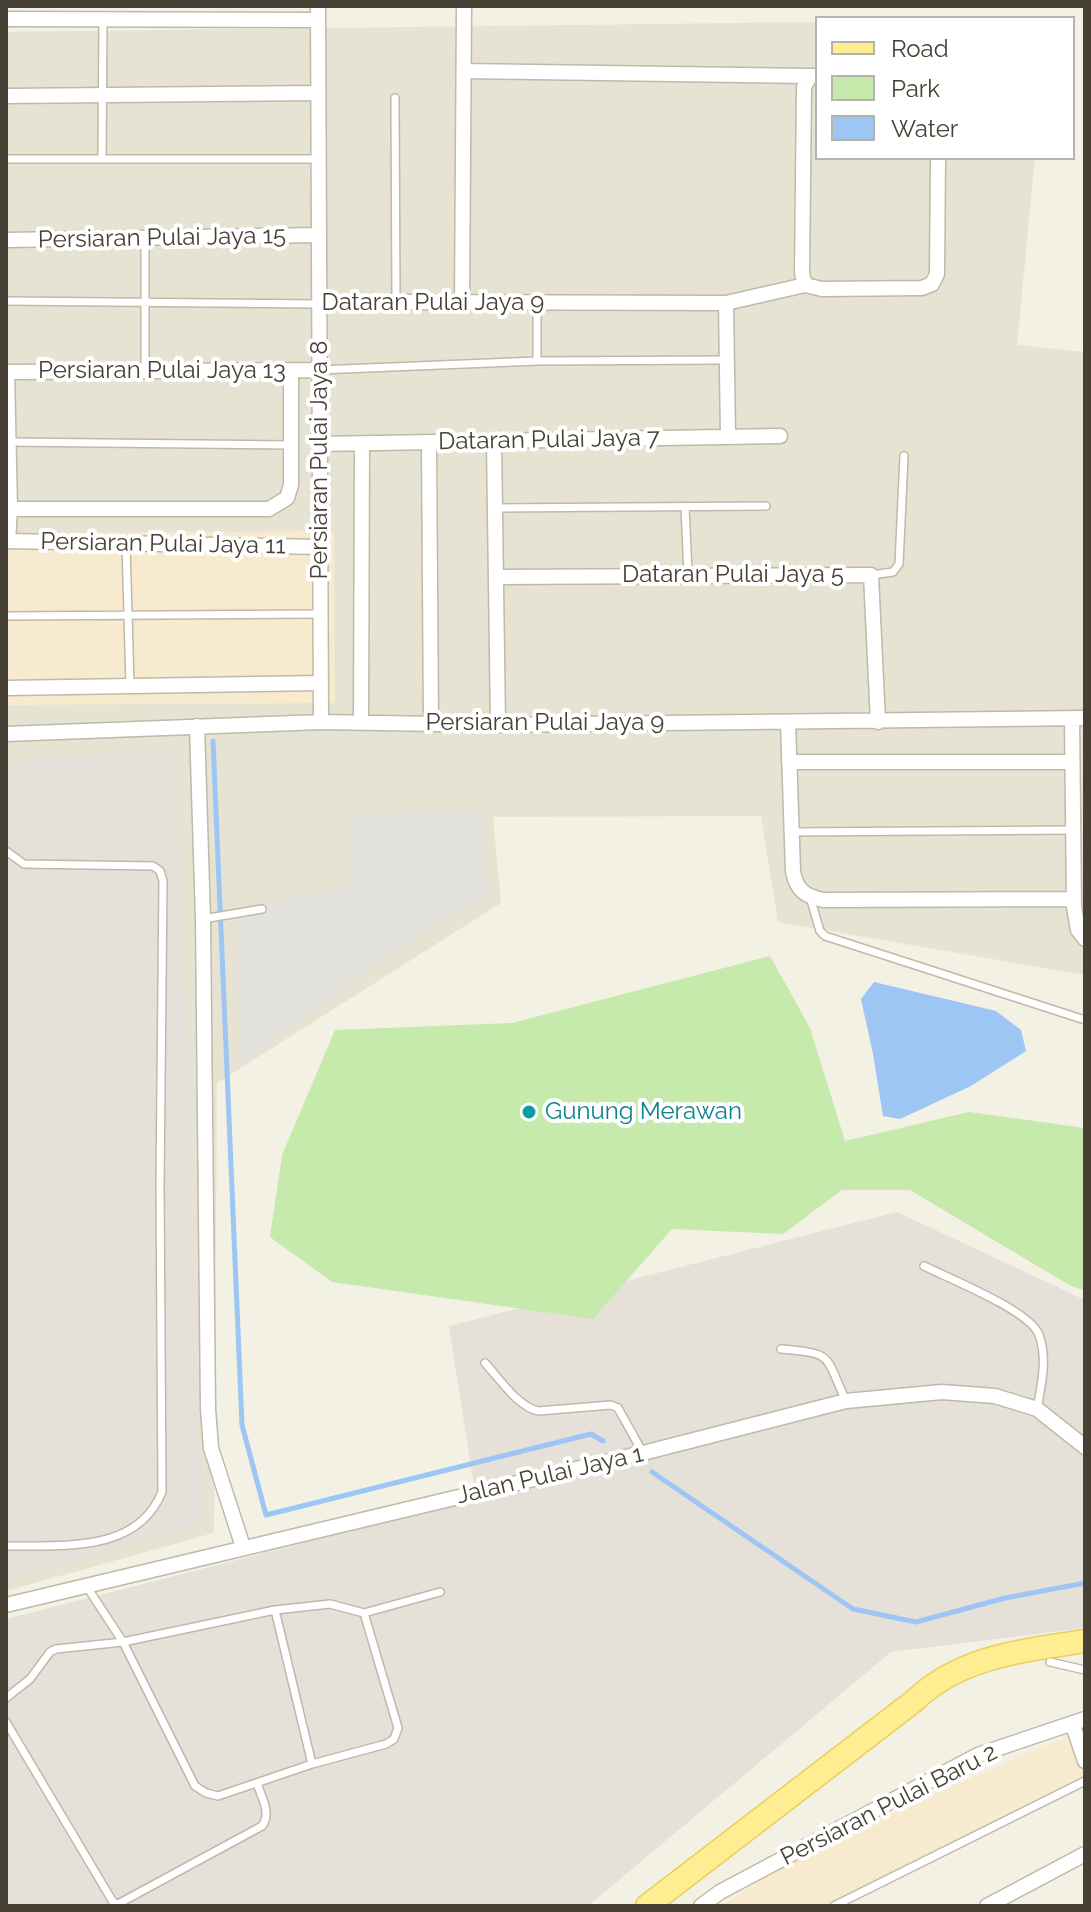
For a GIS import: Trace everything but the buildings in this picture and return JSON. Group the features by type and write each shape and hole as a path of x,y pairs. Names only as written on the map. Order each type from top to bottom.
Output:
{"main road":[{"path":"647,1906 914,1701 934,1682 969,1665 1085,1641"},
{"path":"914,1701 978,1674 1085,1657"}],"street":[{"path":"462,302 464,6"},
{"path":"6,19 318,13"},
{"name":"Persiaran Pulai Jaya 8","path":"318,13 321,722"},
{"path":"464,71 813,76"},
{"path":"805,285 802,273 804,91 813,76"},
{"path":"6,96 318,93"},
{"name":"Dataran Pulai Jaya 9","path":"319,304 726,303 805,285 836,289 922,288 932,284 937,274 938,160"},
{"name":"Persiaran Pulai Jaya 15","path":"6,240 319,235"},
{"path":"726,303 728,437"},
{"name":"Persiaran Pulai Jaya 13","path":"6,372 319,370"},
{"path":"10,509 269,509 287,498 291,485 291,371"},
{"path":"6,372 10,509 7,541"},
{"name":"Dataran Pulai Jaya 7","path":"319,444 780,436"},
{"path":"494,442 498,725"},
{"path":"429,443 431,724"},
{"path":"361,722 362,444"},
{"name":"Persiaran Pulai Jaya 11","path":"7,541 320,547"},
{"name":"Dataran Pulai Jaya 5","path":"496,577 871,575 878,722"},
{"path":"6,688 320,683"},
{"path":"1078,718 1079,761 1073,830 1074,899 1078,930 1085,939"},
{"name":"Persiaran Pulai Jaya 9","path":"6,734 321,722 498,725 1078,718"},
{"path":"788,722 795,883 810,897 823,900 1074,899"},
{"path":"197,726 203,919 208,1409 211,1448 243,1547"},
{"path":"789,762 1079,761"},
{"name":"Jalan Pulai Jaya 1","path":"6,1605 643,1453 846,1401 942,1392 995,1396 1037,1409 1085,1447"},
{"path":"1078,1721 1085,1761"},
{"name":"Persiaran Pulai Baru 2","path":"701,1906 720,1892 978,1755 1078,1721"},
{"path":"987,1906 1085,1854"}],"lane":[{"path":"102,159 103,18"},
{"path":"395,98 396,302"},
{"path":"6,159 319,159"},
{"path":"145,239 145,371"},
{"name":"Dataran Pulai Jaya 9","path":"6,301 319,304"},
{"path":"537,302 537,361"},
{"path":"319,370 537,361 726,360"},
{"path":"8,442 290,445"},
{"path":"871,575 893,572 899,564 904,456"},
{"path":"495,508 766,506"},
{"path":"685,507 688,574"},
{"path":"126,543 130,685"},
{"path":"6,616 320,614"},
{"path":"791,832 1073,830"},
{"path":"6,851 24,864 153,866 160,871 163,881 160,1185 162,1492 153,1512 111,1539 91,1545 6,1546"},
{"path":"810,897 820,931 825,936 1085,1020"},
{"path":"203,919 262,909"},
{"path":"924,1266 1026,1317 1039,1333 1043,1354 1037,1409"},
{"path":"781,1349 817,1353 826,1358 846,1401"},
{"path":"485,1363 531,1409 611,1405 618,1408 643,1453"},
{"path":"86,1585 123,1642 195,1786 218,1796 394,1739 398,1728 364,1613"},
{"path":"6,1698 30,1679 50,1652 123,1642 275,1610 330,1604 364,1613 440,1592"},
{"path":"275,1610 312,1764"},
{"path":"1050,1662 1085,1670"},
{"path":"6,1722 113,1902 118,1904 262,1826 267,1820 267,1812 257,1783"},
{"path":"834,1906 1085,1781"}],"shaded area":[{"path":"815,22 815,160 1035,160 1017,345 1085,352 1085,975 778,922 761,816 493,817 501,903 217,1083 214,1533 6,1591 6,32"},
{"path":"334,531 335,703 6,705 6,533"},
{"path":"177,754 203,1524 6,1581 6,759"},
{"path":"483,812 487,897 438,920 240,1065 237,907 350,888 349,813"},
{"path":"897,1212 1085,1300 1085,1628 891,1652 588,1906 6,1906 6,1619 476,1499 449,1326"},
{"path":"1065,1737 1085,1773 1085,1780 829,1906 721,1906 810,1849"}],"green space":[{"name":"Gunung Merawan","path":"770,956 810,1028 845,1141 969,1112 1085,1128 1085,1291 1069,1285 910,1190 842,1190 783,1234 672,1229 593,1319 332,1282 270,1237 282,1155 335,1030 512,1023"}],"water":[{"path":"874,982 996,1011 1021,1030 1026,1051 971,1086 900,1119 883,1116 861,999"}],"waterway":[{"path":"213,741 242,1425 266,1515 591,1434 603,1441"},
{"path":"652,1472 853,1609 916,1622 1005,1598 1085,1583"}],"place":[{"name":"Gunung Merawan","path":"529,1112"}]}
